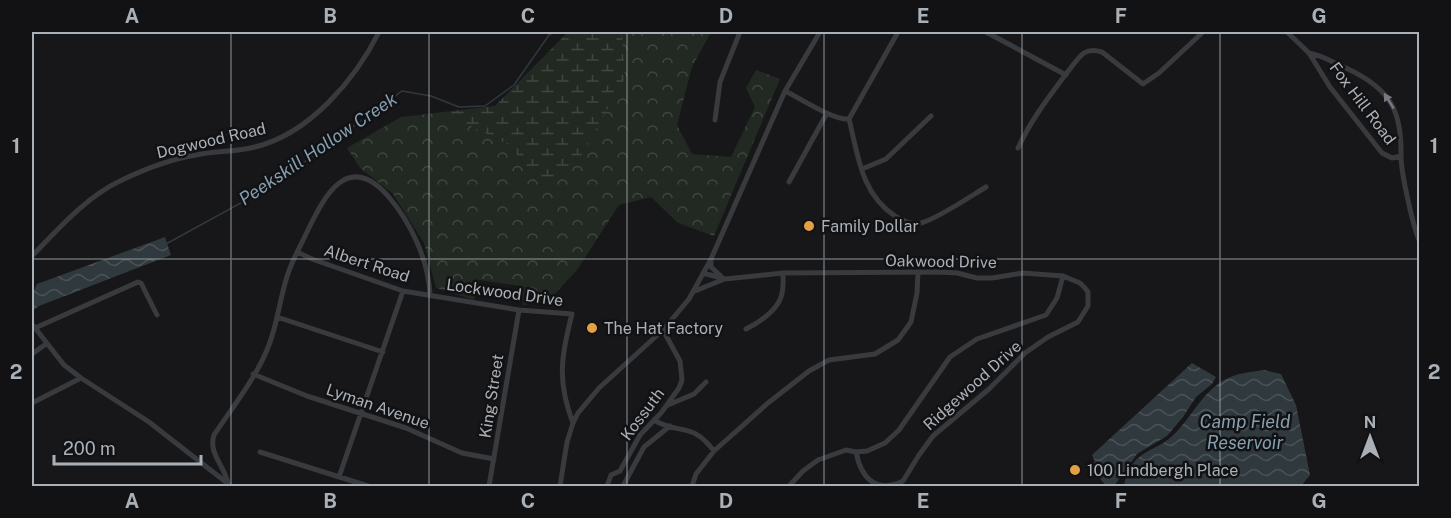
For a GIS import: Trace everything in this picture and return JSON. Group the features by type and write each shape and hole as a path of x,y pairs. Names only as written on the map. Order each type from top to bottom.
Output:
{"street":[{"name":"Dogwood Road","path":"32,256 67,219 121,180 194,155 256,147 295,129 322,109 342,87 379,32"},
{"path":"714,120 720,82 740,32"},
{"path":"560,486 573,423 591,396 663,330 693,291 711,259 785,91 819,32"},
{"path":"898,32 849,118 867,185 876,201 883,208 910,223 923,223 986,187"},
{"path":"986,32 1066,75"},
{"path":"1018,148 1032,120 1083,54 1096,50 1102,52 1143,84 1159,73 1203,32"},
{"name":"Fox Hill Road","path":"1287,32 1309,53 1330,87 1382,153 1392,158 1401,156"},
{"name":"Fox Hill Road","path":"1309,53 1368,79 1384,92 1395,109 1401,135 1401,156 1419,242"},
{"path":"785,91 842,119 849,118"},
{"path":"789,182 827,112"},
{"path":"862,169 886,159 931,116"},
{"name":"Lockwood Drive","path":"229,485 225,470 215,456 212,441 267,352 287,276 317,212 335,184 350,178 367,179 376,184 391,200 418,243 429,278 430,294 519,310 572,314 561,367 567,409 573,423"},
{"name":"Albert Road","path":"297,252 312,260 404,291 430,294"},
{"path":"693,291 725,279 711,267 711,259"},
{"name":"Oakwood Drive","path":"703,273 725,279 783,273 957,273 977,278 1023,273 1063,276"},
{"path":"746,329 755,325 778,304 782,294 783,273"},
{"path":"692,486 696,474 714,451 768,403 821,363 875,354 898,340 911,322 916,301 918,273"},
{"path":"789,486 813,463 846,450 867,451 892,438 950,357 977,339 1046,315 1057,298 1063,276"},
{"name":"Ridgewood Drive","path":"856,452 860,469 868,479 887,486 903,481 933,436 948,422 989,389 1026,353 1048,337 1078,322 1087,310 1088,297 1085,288 1080,283 1063,276"},
{"path":"157,315 141,283 138,282 33,326 64,364 81,378 149,422 229,485"},
{"path":"339,477 404,291"},
{"name":"King Street","path":"489,486 519,310"},
{"path":"277,317 383,352"},
{"name":"Kossuth","path":"607,486 611,475 620,471 640,435 666,406 682,380 680,360 663,330"},
{"path":"32,354 46,344"},
{"name":"Lyman Avenue","path":"253,374 425,436 462,453 494,459"},
{"path":"32,402 81,378"},
{"path":"666,406 694,394 706,382"},
{"path":"654,420 662,425 685,428 699,435 714,451"},
{"path":"623,486 644,447 670,426"},
{"path":"260,452 368,486"}],"green space":[{"path":"568,32 620,32 625,78 581,156 542,186 509,145 443,112 495,106"},
{"path":"620,32 711,32 692,67 677,125 692,154 731,157 755,107 746,88 756,70 780,79 714,236 678,223 651,197 619,205 577,270 548,301 523,305 521,286 479,280 474,300 436,288 424,243 393,194 360,168 347,148 401,117 444,112 509,145 542,186 622,34"}],"water":[{"path":"165,237 171,255 39,306 32,311 32,295 37,284"},
{"name":"Camp Field Reservoir","path":"1192,363 1216,377 1212,384 1196,397 1167,436 1137,454 1114,486 1106,486 1090,466 1095,461 1092,455"},
{"name":"Camp Field Reservoir","path":"1264,370 1281,374 1296,405 1310,475 1301,486 1124,486 1135,461 1170,438 1216,386 1234,376"}],"waterway":[{"name":"Peekskill Hollow Creek","path":"166,244 270,187 402,91 431,96 459,107 485,106 514,85 549,35 554,32"}],"place":[{"name":"Family Dollar","path":"809,226"},
{"name":"The Hat Factory","path":"592,328"},
{"name":"100 Lindbergh Place","path":"1075,470"}]}
